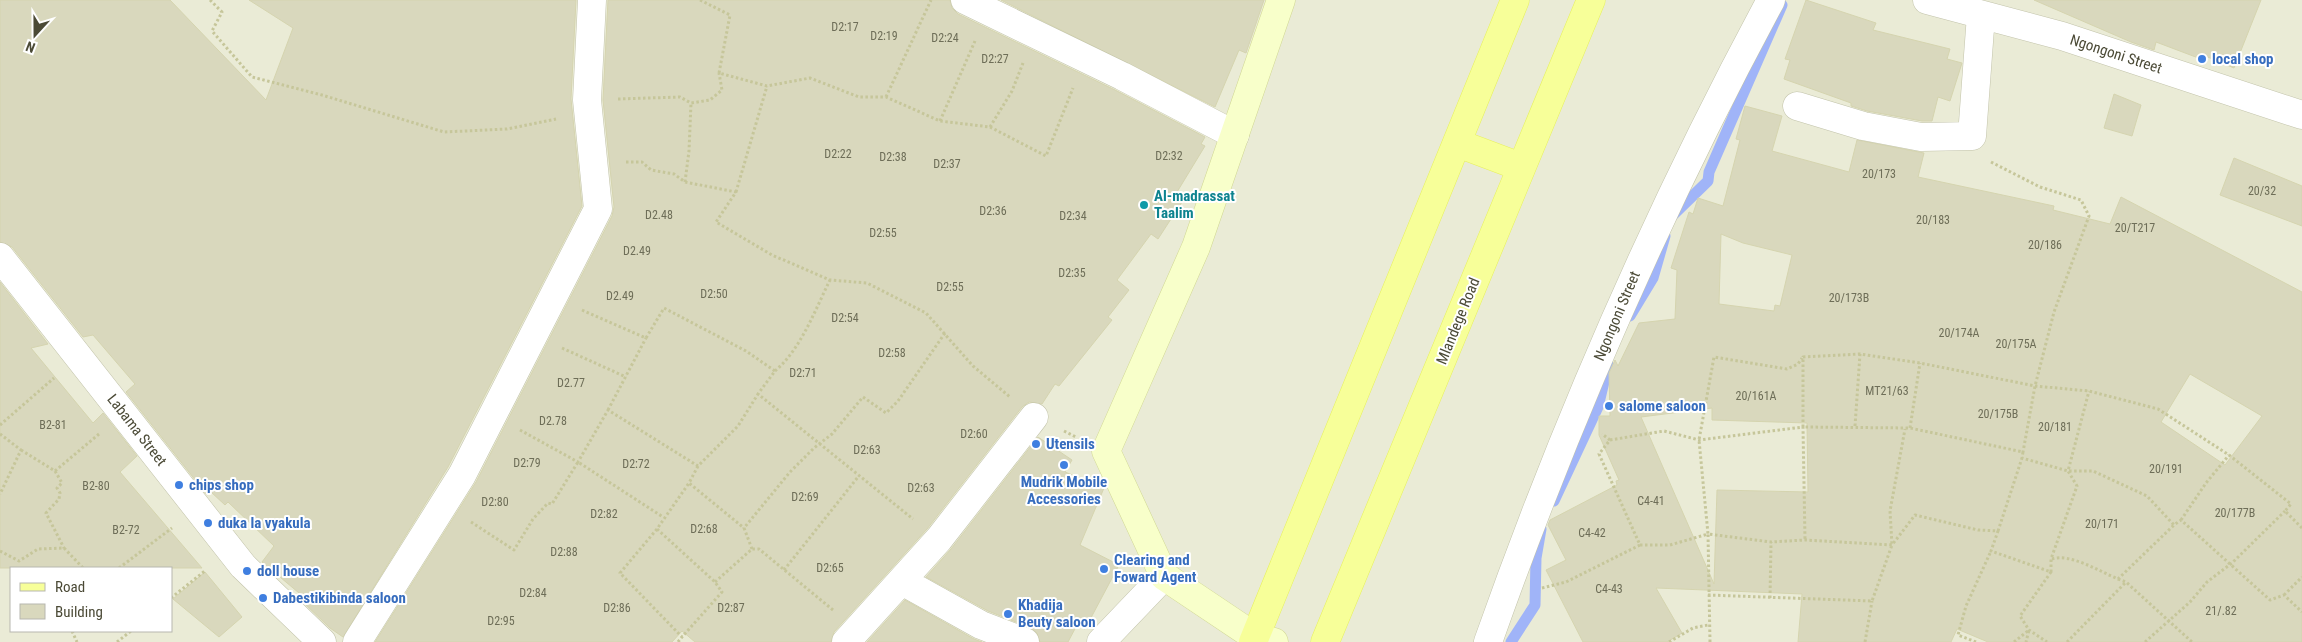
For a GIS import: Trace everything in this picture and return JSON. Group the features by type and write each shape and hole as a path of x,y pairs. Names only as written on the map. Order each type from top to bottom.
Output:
{"main road":[{"path":"1261,640 1515,0"},
{"name":"Mlandege Road","path":"1325,642 1591,0"},
{"path":"1457,143 1521,167"}],"street":[{"path":"357,642 443,505 493,415 598,209 587,107 592,0"},
{"path":"1261,640 1164,576 1106,451 1196,247 1281,0"},
{"name":"Ngongoni Street","path":"1488,642 1511,577 1578,408 1650,238 1732,73 1771,0"},
{"name":"Ngongoni Street","path":"1927,0 2062,36 2302,115"},
{"path":"976,6 1084,58 1235,135"},
{"path":"1797,106 1863,126 1921,137 1972,136 1982,15"},
{"name":"Labama Street","path":"0,257 243,566 322,642"},
{"path":"851,636 939,539 1034,417"},
{"path":"1101,642 1164,576"},
{"path":"902,581 981,625 1025,642"}],"path":[{"path":"210,0 222,12 212,31 252,77 322,95 444,132 506,129 587,107 680,97 691,104 710,100 722,90 719,73 730,16 700,0"},
{"path":"886,97 931,0"},
{"path":"940,121 976,6"},
{"path":"990,127 1012,90 1035,35"},
{"path":"719,73 767,86 810,78 859,97 886,97 940,121 990,127 1046,156 1084,58"},
{"path":"767,86 736,192 716,222 772,255 830,280 867,283 926,313 973,366 1034,417 1106,451"},
{"path":"685,182 690,151 691,104"},
{"path":"1972,136 1990,161 2040,187 2081,200 2089,216 2054,312 2035,386 2022,458 1998,532 1966,606 1958,635 1976,642"},
{"path":"594,170 628,161 642,162 651,170 674,174 685,182 736,192"},
{"path":"682,637 620,573 657,529 663,517 689,483 698,466 738,426 758,394 784,363 800,338 830,280"},
{"path":"554,298 646,338"},
{"path":"443,505 514,550 534,519 548,503 552,504 608,410 664,308 746,351 776,371"},
{"path":"744,528 790,472 821,444 863,397 886,413 898,401 944,333"},
{"path":"534,335 626,377"},
{"path":"1803,357 1860,354 1920,363 2035,386 2089,391 2158,409 2229,456 2291,504 2232,563 2207,582 2170,621 2145,642"},
{"path":"1855,426 1860,354"},
{"path":"0,425 79,356"},
{"path":"1710,642 1708,625 1708,534 1699,440 1714,357 1787,369 1798,364 1803,357"},
{"path":"1803,357 1805,540"},
{"path":"1892,545 1890,511 1920,363"},
{"path":"2047,642 2029,630 2020,616 2051,572 2051,559 2076,486 2068,471 2089,391"},
{"path":"758,394 821,444 858,477 939,539"},
{"path":"1578,408 1589,424 1610,440"},
{"path":"608,410 698,466"},
{"path":"493,415 578,462 663,517"},
{"path":"56,471 112,422 126,416"},
{"path":"1640,545 1598,454 1610,440 1664,431 1699,440 1803,427 1855,426 1908,428 2023,452"},
{"path":"0,434 21,450 56,471 62,482 57,488 60,493 59,498 46,513 64,548 82,567"},
{"path":"0,494 21,450"},
{"path":"2118,579 2181,520 2206,483 2229,456"},
{"path":"2022,458 2068,471 2093,471 2139,492 2154,502 2174,525"},
{"path":"784,570 858,477"},
{"path":"689,483 744,528 752,549"},
{"path":"119,567 199,508"},
{"path":"2285,511 2302,528"},
{"path":"1865,642 1872,601 1892,545 1915,515 1978,530 1998,532"},
{"path":"2181,520 2232,563 2270,600 2284,595 2302,577"},
{"path":"657,529 715,582 722,592 678,642"},
{"path":"1511,577 1536,588 1552,587 1640,545 1670,545 1708,534 1771,542 1805,540 1892,545"},
{"path":"1770,598 1771,542"},
{"path":"0,551 19,561 38,549 64,548"},
{"path":"715,582 752,549 759,549 784,570 851,636"},
{"path":"1991,551 2051,572"},
{"path":"172,597 232,552"},
{"path":"2051,559 2059,557 2068,558 2126,582 2192,642"},
{"path":"2067,642 2126,582"},
{"path":"1708,595 1872,601"},
{"path":"2284,595 2302,612"},
{"path":"1669,642 1693,628 1708,625"},
{"path":"2014,642 2029,630"},
{"path":"2026,642 2029,630"},
{"path":"117,642 130,632"}],"shaded area":[{"path":"0,0 2302,0 2302,642 0,642"}],"building":[{"path":"0,0 170,0 266,100 293,28 249,0 576,0 571,99 582,206 448,467 343,637 330,628 303,602 305,598 262,562 274,546 228,502 225,505 211,492 207,495 126,392 135,384 93,335 83,337 12,247 0,242"},
{"path":"608,0 950,0 952,8 958,14 1115,90 1205,137 1201,144 1205,146 1174,197 1182,202 1158,239 1151,234 1117,280 1129,290 1108,317 1112,320 1059,386 1055,384 1042,404 1029,402 1022,407 927,529 834,632 831,642 695,642 682,631 672,642 375,642 476,482 612,216 614,207 603,100"},
{"path":"1001,0 1264,0 1246,53 1239,50 1215,107"},
{"path":"1806,0 1876,23 1873,30 1950,49 1947,59 1962,63 1950,101 1938,97 1932,121 1922,121 1867,111 1851,106 1851,103 1784,79 1790,60 1785,59"},
{"path":"2034,0 2261,0 2234,68 2203,55 2201,59 2156,42 2154,50"},
{"path":"2114,94 2141,105 2132,136 2104,128"},
{"path":"1745,106 1782,116 1772,151 1849,172 1857,140 1924,153 1918,177 2054,206 2053,210 2110,224 2121,197 2302,292 2302,642 1988,642 1957,629 1951,642 1798,642 1802,594 1656,588 1682,633 1667,642 1583,642 1546,570 1566,560 1548,525 1550,520 1617,485 1616,481 1619,480 1599,435 1599,416 1610,416 1609,373 1615,360 1618,366 1639,323 1675,319 1677,270 1671,268 1689,212 1693,214 1698,198 1723,206 1740,140 1736,139","holes":["1721,234 1743,243 1792,255 1780,306 1775,305 1774,311 1719,304","2190,374 2262,416 2225,465 2161,422","1712,408 1712,420 1807,423 1808,492 1717,490 1714,584 1641,417"]},
{"path":"2234,158 2302,186 2302,226 2220,195"},
{"path":"0,282 48,344 31,348 93,423 103,413 137,456 120,472 202,568 0,568"},
{"path":"1038,437 1072,460 1065,472 1104,488 1080,545 1119,565 1085,629 1077,625 1068,642 1040,642 1037,633 1031,628 988,611 926,577 951,549"},
{"path":"205,572 242,617 219,637 173,599"},
{"path":"905,600 974,639 982,642 867,642"}],"waterway":[{"path":"1672,216 1708,181 1709,172 1782,5"},
{"path":"1630,316 1653,278 1665,236"},
{"path":"1554,501 1598,407 1608,365"},
{"path":"1511,642 1535,605 1536,558 1541,529"}],"place":[{"name":"local shop","path":"2202,59"},
{"name":"Al-madrassat Taalim","path":"1144,205"},
{"name":"salome saloon","path":"1609,406"},
{"name":"Utensils","path":"1036,444"},
{"name":"Mudrik Mobile Accessories","path":"1064,465"},
{"name":"chips shop","path":"179,485"},
{"name":"duka la vyakula","path":"208,523"},
{"name":"Clearing and Foward Agent","path":"1104,569"},
{"name":"doll house","path":"247,571"},
{"name":"Dabestikibinda saloon","path":"263,598"},
{"name":"Khadija Beuty saloon","path":"1008,614"}]}
